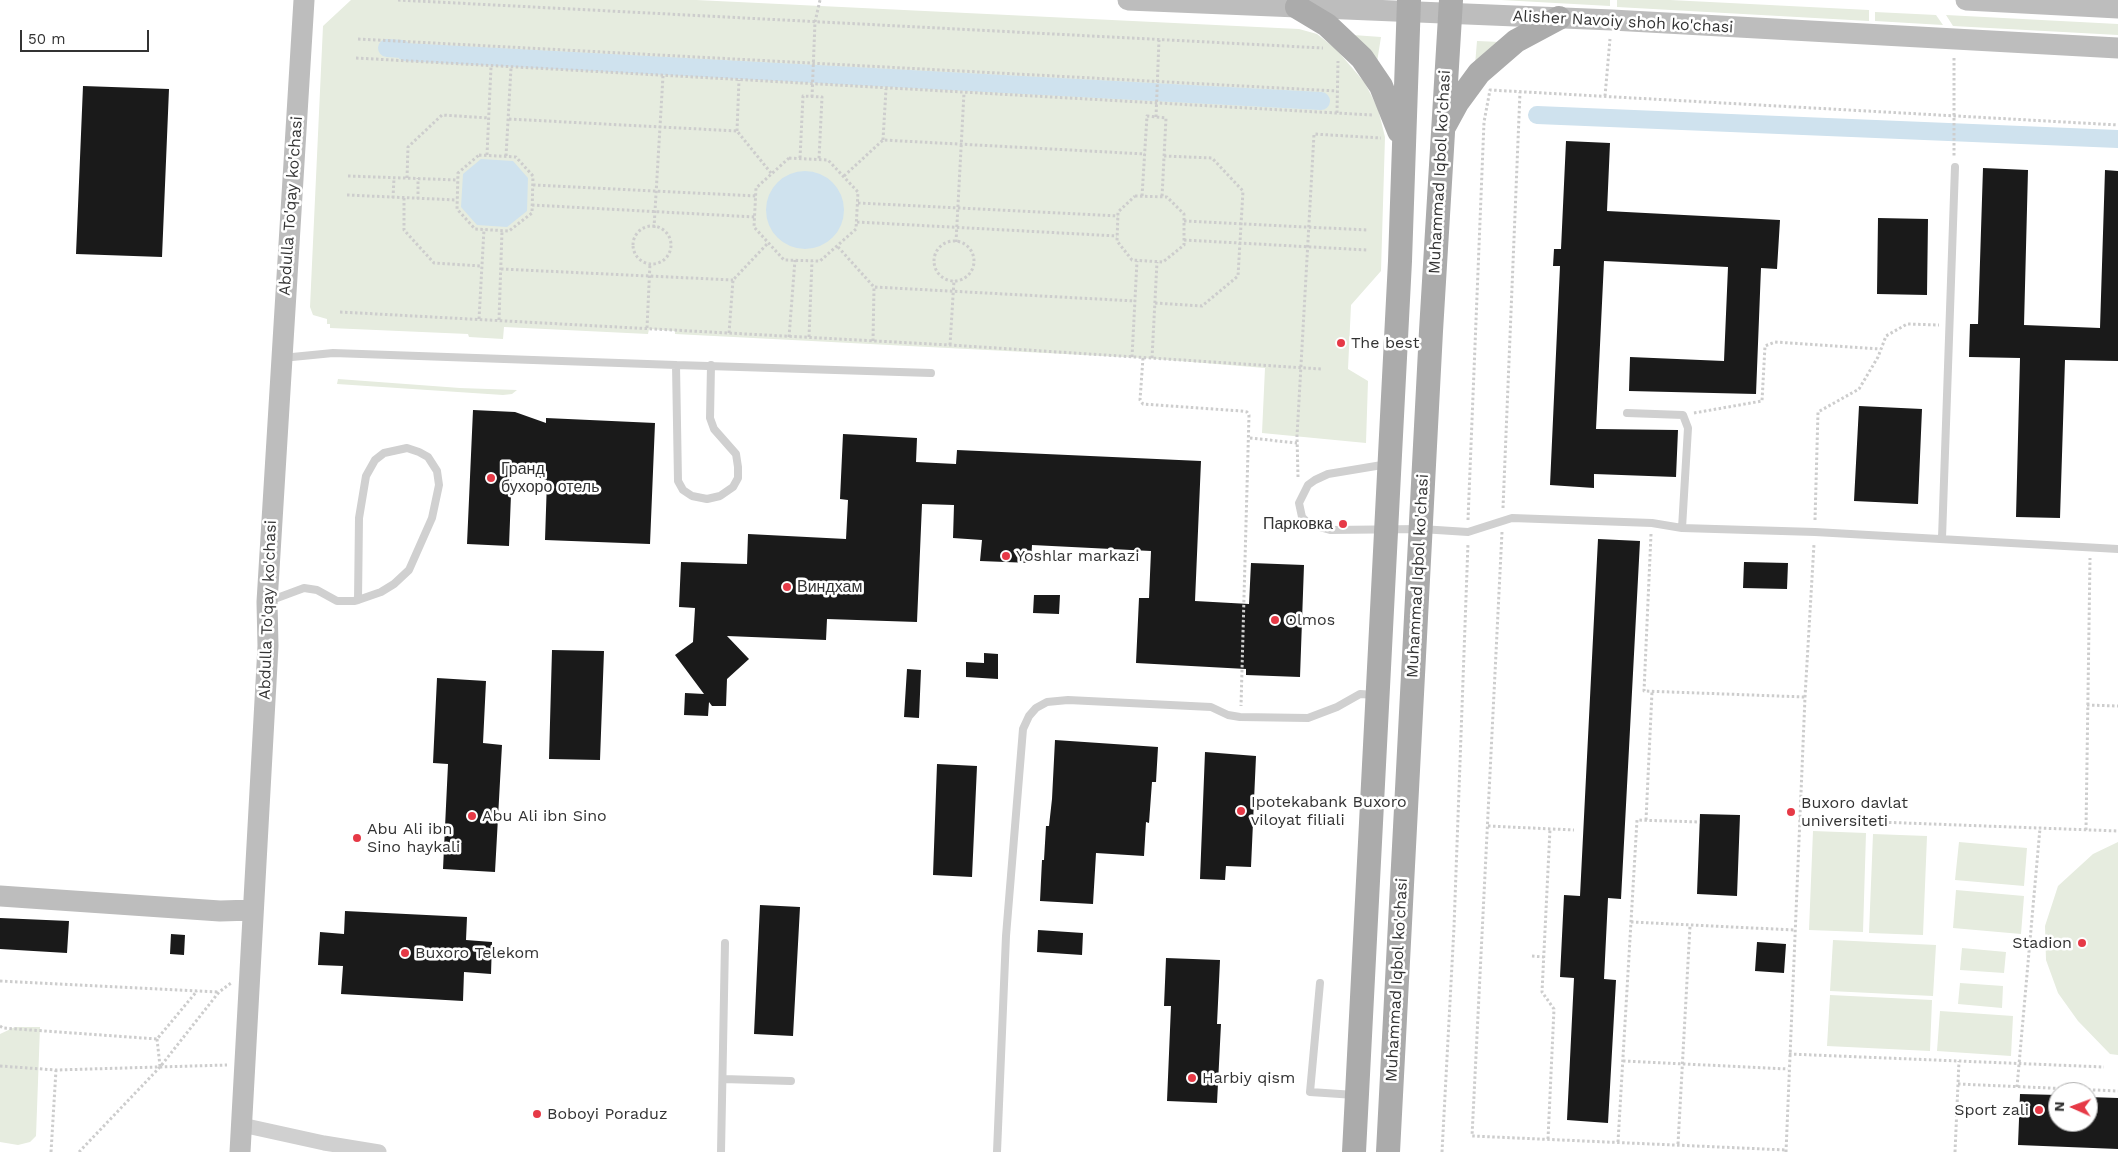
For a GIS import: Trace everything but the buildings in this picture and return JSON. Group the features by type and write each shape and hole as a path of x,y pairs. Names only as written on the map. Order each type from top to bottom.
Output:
{"main road":[{"path":"1354,1152 1400,261 1409,6"},
{"path":"1297,7 1327,26 1362,58 1381,86 1403,143"},
{"name":"Muhammad Iqbol ko'chasi","path":"1388,1152 1450,7"},
{"path":"1442,131 1457,103 1480,73 1516,41 1559,18"}],"street":[{"name":"Abdulla To'qay ko'chasi","path":"240,1152 268,646 267,602 304,0"},
{"name":"Alisher Navoiy shoh ko'chasi","path":"1128,0 1297,7 1450,7 1559,18 2118,48"},
{"path":"1966,0 2118,8"},
{"path":"0,896 220,911 253,910"},
{"path":"242,1125 324,1143 379,1152"}],"lane":[{"path":"1942,538 1955,167"},
{"path":"282,358 333,353 931,373"},
{"path":"676,365 678,481 683,490 692,496 706,499 720,496 733,487 738,478 736,454 717,434 710,418 711,366"},
{"path":"1627,413 1683,415 1688,428 1682,528"},
{"path":"267,602 304,588 317,590 337,601 358,600 394,584 409,570 426,532 438,497 440,485 437,471 428,458 419,452 407,448 384,453 375,460 366,476 359,518 358,600"},
{"path":"1389,464 1328,474 1315,480 1308,485 1299,503 1302,517 1309,524 1330,530 1421,529 1468,532 1512,518 1652,523 1682,528 1942,538 2118,549"},
{"path":"997,1152 1006,936 1023,730 1029,716 1036,708 1047,702 1068,700 1211,707 1228,715 1240,717 1308,718 1337,707 1360,694 1377,695"},
{"path":"721,1152 726,943"},
{"path":"1320,983 1310,1092 1356,1096"},
{"path":"723,1079 791,1081"}],"path":[{"path":"398,0 1328,49"},
{"path":"812,96 815,22 820,0"},
{"path":"1605,96 1610,38"},
{"path":"358,39 1158,83 1337,91"},
{"path":"1953,39 1954,142"},
{"path":"1156,117 1159,40"},
{"path":"356,58 812,85 1377,115 1374,110"},
{"path":"1336,113 1338,58 1345,65"},
{"path":"487,155 491,67"},
{"path":"506,156 511,68"},
{"path":"654,228 663,76"},
{"path":"739,80 737,131 771,173"},
{"path":"844,176 883,140 886,89"},
{"path":"1442,1152 1454,927 1484,122 1490,90 2118,125"},
{"path":"1520,92 1503,521 1472,1136 1678,1144 1786,1151 1799,819 1815,532 1818,412 1859,389 1878,358 1886,336 1907,324 1949,325"},
{"path":"956,242 964,93"},
{"path":"800,158 803,96 822,97 819,160"},
{"path":"407,178 408,147 442,116 489,118"},
{"path":"1142,196 1147,116 1166,118 1162,197"},
{"path":"508,119 737,131"},
{"path":"1299,503 1297,443 1314,134 1381,138 1381,132"},
{"path":"883,140 1144,154"},
{"path":"478,155 487,155 516,157 533,176 532,213 509,231 474,229 456,209 458,172 478,155"},
{"path":"1155,302 1202,306 1238,276 1242,191 1212,158 1164,156"},
{"path":"789,158 819,160 828,160 858,192 856,229 820,261 784,260 754,227 756,188 789,158"},
{"path":"348,176 458,180"},
{"path":"393,198 394,178"},
{"path":"418,178 418,199"},
{"path":"533,185 756,196"},
{"path":"347,195 457,200"},
{"path":"1135,196 1162,197 1167,197 1184,214 1184,245 1164,262 1132,260 1117,241 1118,212 1135,196"},
{"path":"404,198 404,230 434,263 481,266"},
{"path":"858,203 1118,216"},
{"path":"532,206 754,217"},
{"path":"1184,220 1368,230"},
{"path":"857,222 1117,236"},
{"path":"644,227 654,228 661,228 670,238 670,253 659,263 644,263 634,252 634,238 644,227"},
{"path":"479,319 484,230"},
{"path":"499,320 502,231"},
{"path":"1184,240 1367,250"},
{"path":"729,333 732,280 768,242"},
{"path":"945,242 956,242 963,242 973,252 972,270 961,280 945,280 934,269 934,253 945,242"},
{"path":"838,247 874,287 873,341"},
{"path":"789,336 795,260"},
{"path":"1132,357 1137,260"},
{"path":"809,337 812,261"},
{"path":"1152,358 1157,262"},
{"path":"647,328 650,263"},
{"path":"501,269 732,280"},
{"path":"950,346 954,280"},
{"path":"874,287 1135,301"},
{"path":"340,312 809,337 1321,369"},
{"path":"1683,415 1762,401 1765,346 1776,342 1880,349"},
{"path":"1143,358 1140,400 1143,404 1248,412 1250,438 1240,717"},
{"path":"1250,438 1297,443"},
{"path":"1652,523 1644,691 1805,697"},
{"path":"2086,830 2090,548"},
{"path":"1646,820 1652,692"},
{"path":"2088,705 2118,706"},
{"path":"1799,819 2118,831"},
{"path":"1618,1142 1637,820 1700,822"},
{"path":"1488,826 1574,830"},
{"path":"1548,1139 1554,1009 1542,992 1550,828"},
{"path":"2017,1086 2040,828"},
{"path":"1631,922 1794,930"},
{"path":"1678,1144 1690,926"},
{"path":"1532,956 1544,957"},
{"path":"79,1152 160,1067 219,992 250,969"},
{"path":"0,981 219,992"},
{"path":"160,1067 157,1039 197,991"},
{"path":"0,1026 2,1028 157,1039"},
{"path":"1789,1054 2104,1066"},
{"path":"1955,1152 1959,1061"},
{"path":"1623,1062 1788,1070"},
{"path":"0,1066 56,1070 245,1064"},
{"path":"51,1152 56,1070"},
{"path":"1958,1084 2118,1091"}],"shaded area":[{"path":"351,0 696,0 1299,29 1317,34 1336,49 1365,83 1378,109 1385,137 1381,271 1351,305 1348,369 1368,381 1366,443 1262,433 1265,368 1143,358 675,334 675,331 649,329 648,334 504,327 503,339 469,337 468,334 330,328 330,324 327,324 327,319 313,315 310,307 323,26"},
{"path":"1501,0 1610,0 1610,6"},
{"path":"1617,0 1670,0 1869,10 1869,21 1617,7"},
{"path":"1875,12 1936,15 1943,25 1875,21"},
{"path":"1946,15 2118,24 2118,35 1953,26"},
{"path":"1353,35 1381,37 1377,62"},
{"path":"1477,41 1501,42 1475,65"},
{"path":"338,379 517,390 512,394 503,395 337,384"},
{"path":"1813,831 1866,833 1863,932 1809,930"},
{"path":"1873,834 1927,836 1923,935 1869,933"},
{"path":"1959,842 2027,848 2024,886 1955,880"},
{"name":"Stadion","path":"2118,842 2118,1055 2110,1054 2078,1021 2058,993 2046,960 2045,926 2058,886 2093,854"},
{"path":"1956,890 2024,896 2021,934 1953,928"},
{"path":"1833,940 1936,945 1933,996 1830,991"},
{"path":"1962,948 2006,952 2004,973 1960,970"},
{"path":"1960,983 2003,986 2002,1008 1958,1004"},
{"path":"1830,995 1932,1000 1930,1051 1827,1046"},
{"path":"1940,1011 2013,1016 2011,1056 1937,1051"},
{"path":"15,1027 40,1027 36,1136 30,1142 18,1145 0,1142 0,1034"}],"water":[{"path":"481,159 513,161 528,178 527,211 507,227 477,225 461,207 463,174"},
{"path":"805,171 820,174 832,183 841,195 844,210 841,225 832,237 820,246 805,249 790,246 778,237 769,225 766,210 769,195 778,183 790,174"}],"waterway":[{"path":"387,48 402,49 405,52 1321,101"},
{"path":"1537,115 2118,139"}],"place":[{"name":"The best","path":"1341,343"},
{"name":"Гранд бухоро отель","path":"491,478"},
{"name":"Парковка","path":"1343,524"},
{"name":"Yoshlar markazi","path":"1006,556"},
{"name":"Виндхам","path":"787,587"},
{"name":"Olmos","path":"1275,620"},
{"name":"Ipotekabank Buxoro viloyat filiali","path":"1241,811"},
{"name":"Buxoro davlat universiteti","path":"1791,812"},
{"name":"Abu Ali ibn Sino","path":"472,816"},
{"name":"Abu Ali ibn Sino haykali","path":"357,838"},
{"name":"Stadion","path":"2082,943"},
{"name":"Buxoro Telekom","path":"405,953"},
{"name":"Harbiy qism","path":"1192,1078"},
{"name":"Sport zali","path":"2039,1110"},
{"name":"Boboyi Poraduz","path":"537,1114"}]}
